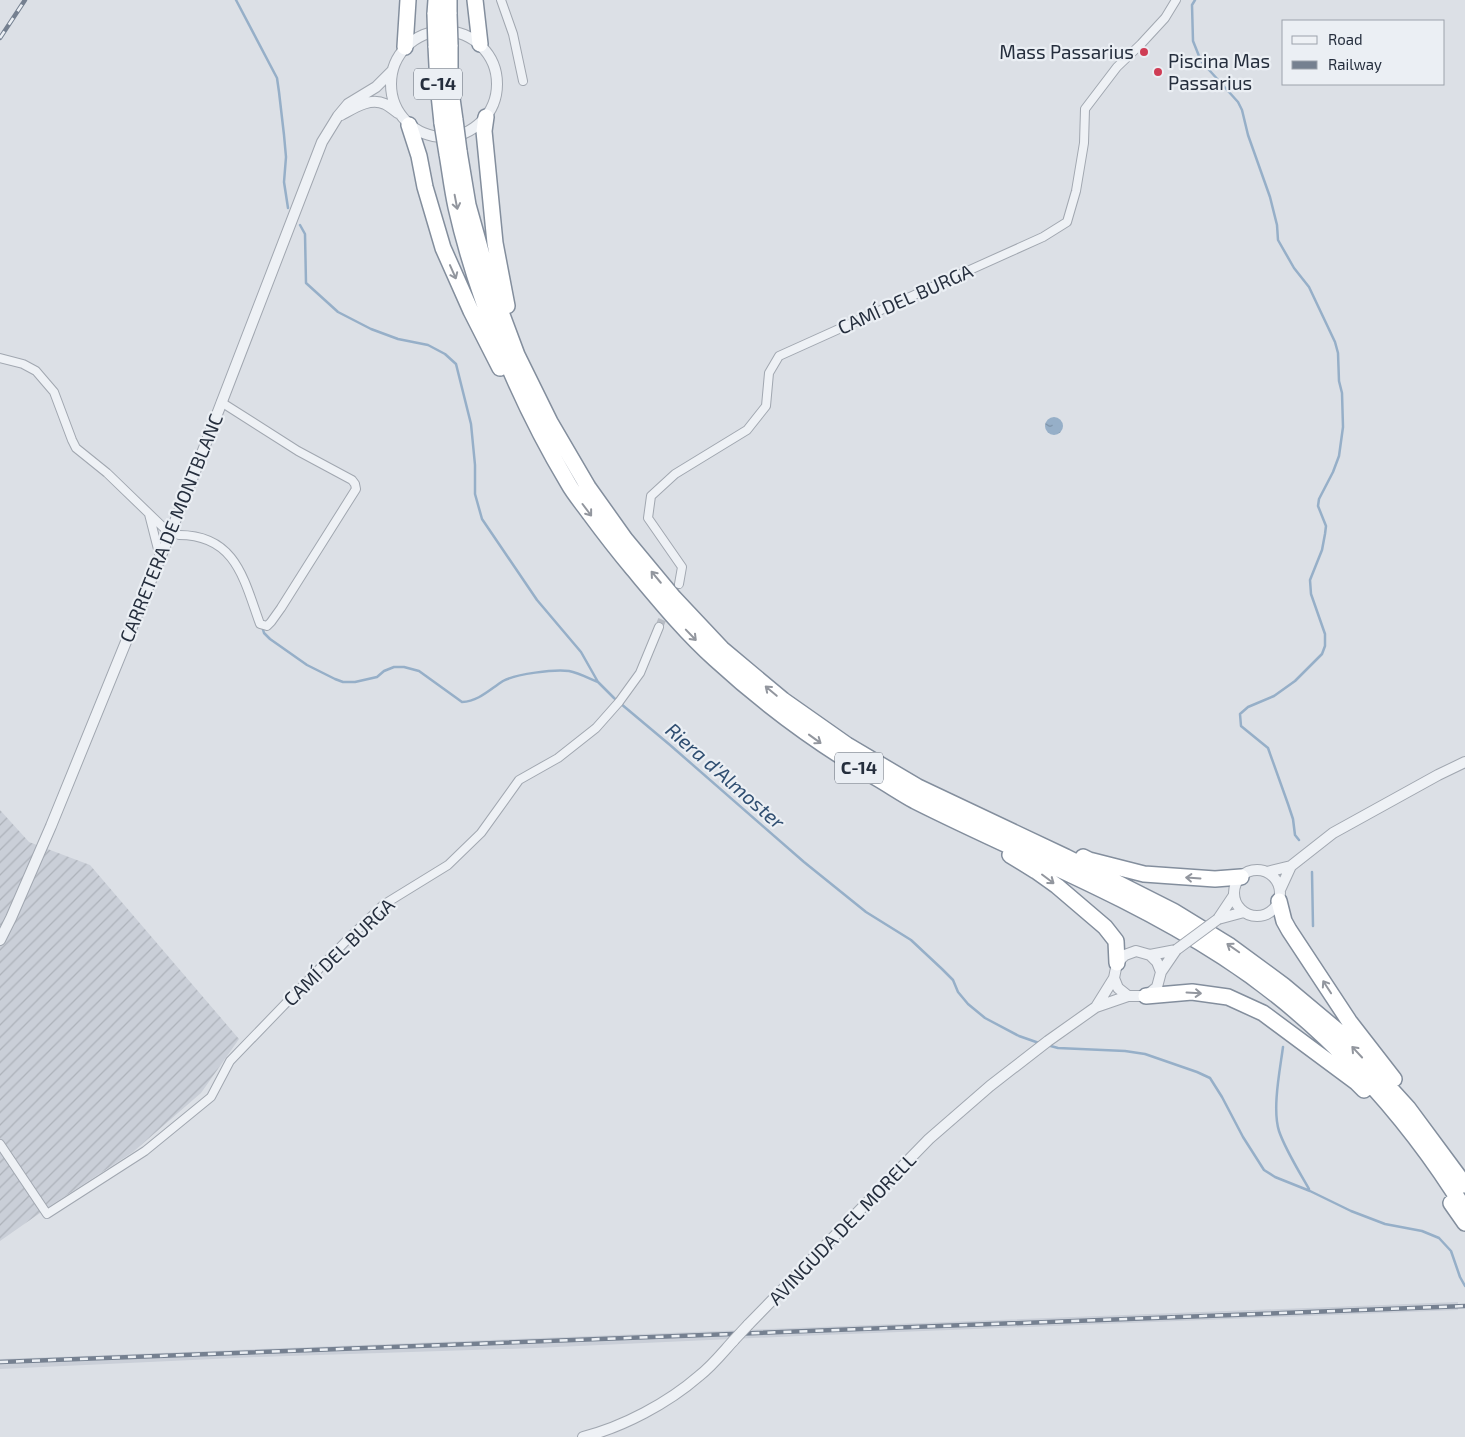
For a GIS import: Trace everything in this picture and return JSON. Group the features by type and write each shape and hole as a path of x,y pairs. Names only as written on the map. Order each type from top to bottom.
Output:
{"highway":[{"path":"405,47 408,0"},
{"path":"475,0 480,44"},
{"name":"C-14","path":"442,7 443,46 438,85 448,122 453,152 457,208 478,282 506,360 539,430 569,486 628,563 665,607 714,658 775,710 844,751 1066,857 1172,911 1230,946 1283,985 1338,1031 1408,1108 1465,1185"},
{"path":"486,117 484,131 494,243 506,303 522,351 588,487"},
{"path":"404,119 419,156 425,187 443,248 471,311 534,434 569,486"},
{"name":"C-14","path":"453,152 487,271 517,355 550,422 588,487 625,539 674,598 722,649 844,751 913,800 1070,874 1167,924 1224,958 1277,996 1331,1042 1401,1117 1455,1192 1465,1210"},
{"path":"844,751 1089,860 1144,874 1215,880 1241,877"},
{"path":"844,751 911,805 1003,851 1057,886 1105,928 1116,941 1116,970"},
{"path":"1279,896 1284,921 1295,939 1349,1021 1413,1104 1465,1185"},
{"path":"1146,996 1192,992 1228,997 1263,1014 1356,1082 1394,1120 1465,1223"}],"street":[{"path":"501,0 513,34 523,81"},
{"name":"CAMÍ DEL BURGA","path":"679,584 682,568 648,518 651,496 675,474 747,430 766,406 769,373 779,356 1043,236 1067,222 1076,191 1084,142 1084,109 1117,67 1166,18 1176,0"},
{"path":"338,116 372,102 384,104 419,132 431,136 443,138 467,132 486,117 496,97 497,78 493,63 480,44 459,33 436,31 424,34 405,47 396,58 390,78 391,93 395,107 404,119"},
{"name":"CARRETERA DE MONTBLANC","path":"0,940 51,826 160,557 322,142 348,104 376,86 392,71"},
{"path":"0,358 23,364 36,371 54,392 76,448 107,473 164,529"},
{"path":"179,535 205,538 228,553 244,579 260,624 267,626 281,608 356,489 352,480 298,451 221,402"},
{"path":"148,512 160,557"},
{"name":"CAMÍ DEL BURGA","path":"0,1144 47,1214 145,1151 211,1097 230,1061 383,905 448,866 482,833 519,780 558,758 596,728 619,702 640,673 659,627"},
{"path":"1267,872 1291,866 1333,834 1438,775 1465,762"},
{"path":"1218,919 1244,912 1257,916 1264,915 1275,907 1291,866"},
{"path":"1244,912 1236,902 1234,895 1237,882 1247,873 1260,870 1267,872 1276,880 1279,896"},
{"path":"1176,950 1150,955 1136,951 1125,955 1116,970 1118,988 1128,996 1146,996 1157,987 1161,972 1176,950 1218,919 1234,895"},
{"path":"1150,955 1157,962 1161,972"},
{"name":"AVINGUDA DEL MORELL","path":"1096,1007 1116,970"},
{"name":"AVINGUDA DEL MORELL","path":"583,1437 639,1416 679,1392 700,1376 929,1139 990,1086 1048,1041 1096,1007 1128,996"}],"shaded area":[{"path":"0,810 29,842 90,865 239,1039 201,1093 133,1152 0,1241"},
{"path":"1458,1302 1458,1310 535,1348 258,1357 0,1369 0,1359"}],"water":[{"path":"1054,417 1060,420 1063,426 1060,432 1054,435 1048,432 1045,426 1048,420"}],"waterway":[{"name":"Riera d'Almoster","path":"236,0 277,78 286,157 284,182 288,208"},
{"path":"1195,0 1192,5 1193,41 1201,61 1238,102 1242,110 1248,135 1270,197 1277,225 1278,240 1294,268 1309,287 1335,342 1338,353 1343,427 1339,456 1319,499 1318,506 1326,526 1322,550 1310,580 1311,594 1325,634 1325,646 1322,654 1295,681 1274,696 1248,707 1240,714 1241,726 1268,748 1293,819 1295,835 1299,840"},
{"name":"Riera d'Almoster","path":"300,225 305,234 306,283 338,312 371,329 398,339 428,345 445,354 456,364 471,424 475,465 475,494 482,519 537,600 581,652 598,682 614,698 804,862 866,912 911,940 953,980 958,992 968,1004 985,1018 1019,1036 1039,1043"},
{"path":"262,626 264,633 270,639 307,665 335,679 343,682 355,682 377,677 384,671 394,667 404,667 419,671 462,702 474,700 509,678 535,673 569,671 598,682"},
{"path":"1312,872 1313,926"},
{"name":"Riera d'Almoster","path":"1047,1045 1058,1048 1125,1051 1145,1054 1210,1078 1264,1170 1275,1177 1310,1191 1351,1211 1385,1224 1422,1231 1439,1238 1451,1251 1465,1286"},
{"path":"1283,1047 1277,1089 1277,1122 1285,1145 1309,1189"}],"tunnel":[{"path":"659,627 667,608"}],"railway":[{"path":"0,38 25,0"},
{"path":"0,1362 1465,1306"}],"place":[{"name":"Mass Passarius","path":"1144,52"},
{"name":"Piscina Mas Passarius","path":"1158,72"}]}
